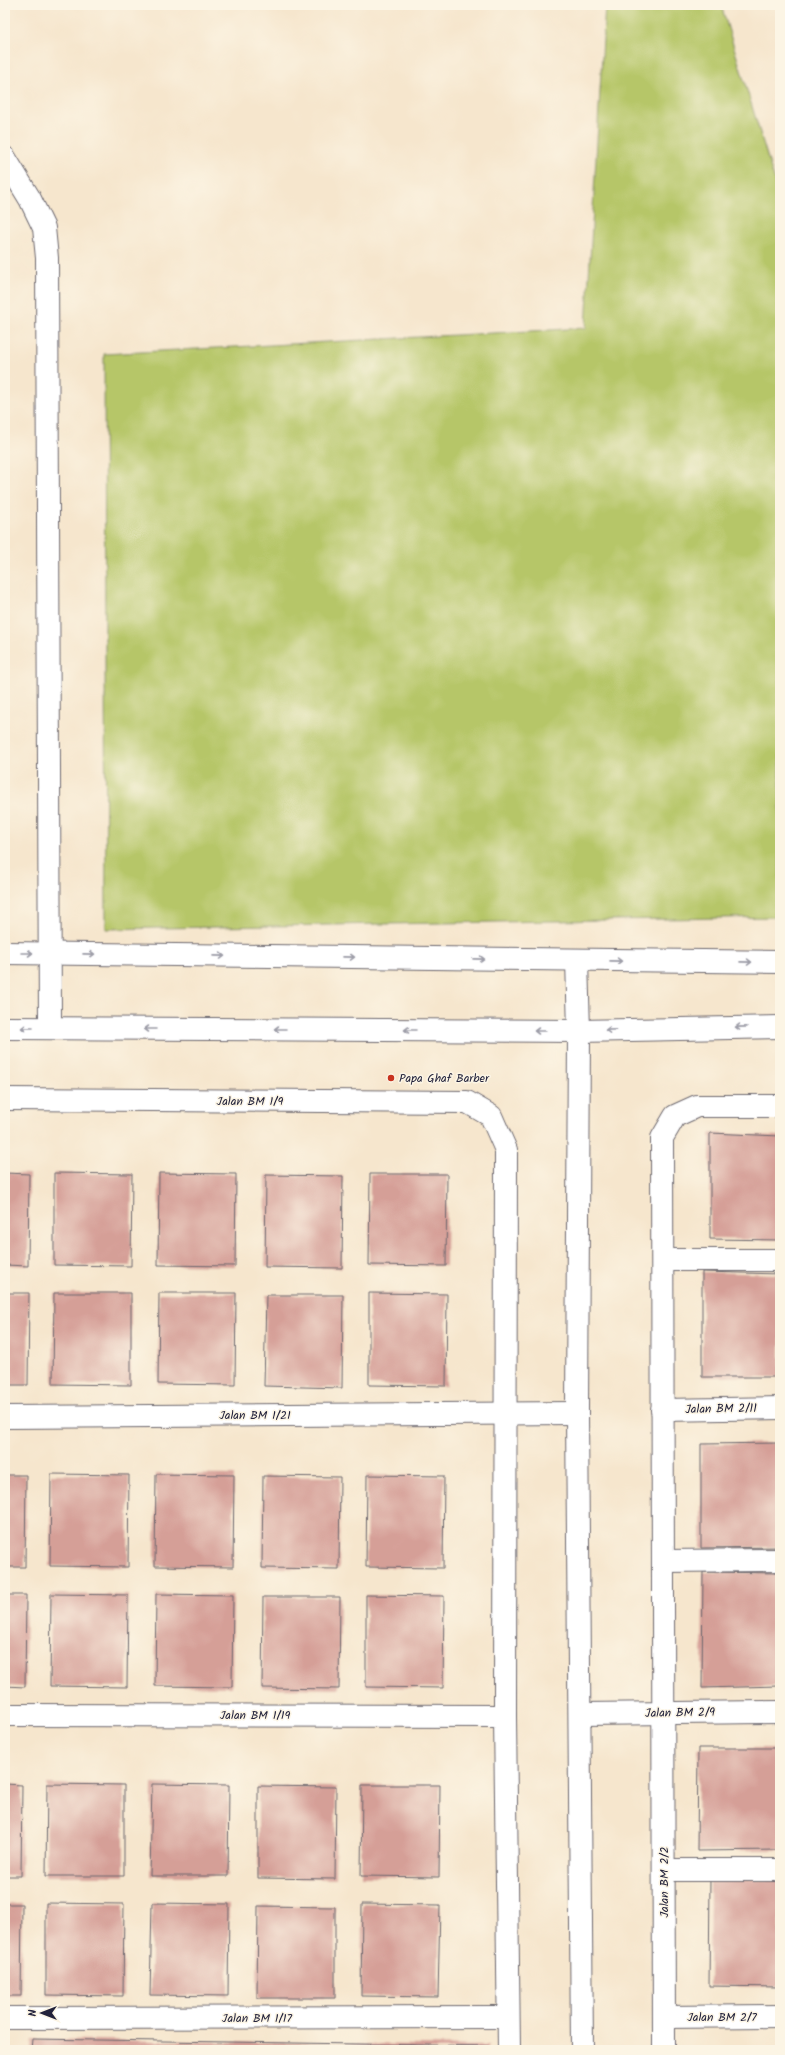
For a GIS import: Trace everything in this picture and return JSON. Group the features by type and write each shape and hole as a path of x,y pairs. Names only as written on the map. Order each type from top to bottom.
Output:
{"street":[{"path":"5,158 30,199 44,228 47,258 50,1028"},
{"path":"5,953 780,962"},
{"path":"577,960 579,1031 577,1413 582,2050"},
{"path":"5,1028 579,1031 780,1027"},
{"name":"Jalan BM 1/9","path":"5,1099 466,1102 491,1116 506,1150 506,1414"},
{"name":"Jalan BM 2/2","path":"664,2050 662,1138 675,1116 697,1106 780,1106"},
{"path":"662,1260 780,1260"},
{"name":"Jalan BM 2/11","path":"662,1410 780,1408"},
{"name":"Jalan BM 1/21","path":"5,1417 577,1413"},
{"path":"506,1414 504,1716 509,2050"},
{"path":"662,1561 780,1560"},
{"name":"Jalan BM 2/9","path":"580,1714 780,1712"},
{"name":"Jalan BM 1/19","path":"5,1715 504,1716"},
{"path":"664,1870 780,1870"},
{"name":"Jalan BM 2/7","path":"664,2017 780,2016"},
{"name":"Jalan BM 1/17","path":"5,2018 508,2018"}],"green space":[{"path":"605,5 721,5 780,198 780,917 106,929 104,354 586,328"}],"building":[{"path":"710,1133 780,1136 780,1240 710,1239"},
{"path":"5,1173 29,1174 28,1266 5,1265"},
{"path":"54,1173 132,1174 131,1266 54,1265"},
{"path":"159,1173 236,1174 235,1266 158,1265"},
{"path":"370,1174 447,1174 446,1266 369,1265"},
{"path":"266,1175 343,1176 342,1268 265,1267"},
{"path":"702,1272 780,1274 780,1377 702,1377"},
{"path":"5,1293 29,1293 28,1385 5,1385"},
{"path":"54,1293 131,1293 131,1385 53,1384"},
{"path":"159,1293 236,1293 235,1385 158,1384"},
{"path":"369,1293 447,1294 446,1386 369,1385"},
{"path":"266,1295 343,1295 342,1388 264,1386"},
{"path":"780,1443 780,1547 701,1548 701,1444"},
{"path":"51,1474 129,1475 128,1567 50,1566"},
{"path":"156,1474 234,1475 233,1567 155,1566"},
{"path":"5,1475 26,1475 25,1567 5,1567"},
{"path":"367,1475 444,1476 443,1568 366,1567"},
{"path":"263,1476 340,1477 339,1569 262,1568"},
{"path":"703,1572 780,1573 780,1686 702,1688"},
{"path":"51,1594 128,1595 127,1687 50,1686"},
{"path":"156,1594 233,1595 232,1687 155,1686"},
{"path":"5,1595 26,1595 25,1687 5,1686"},
{"path":"366,1595 444,1596 443,1688 366,1687"},
{"path":"263,1597 340,1597 339,1689 262,1688"},
{"path":"698,1748 780,1748 780,1850 697,1851"},
{"path":"5,1784 22,1785 21,1876 5,1876"},
{"path":"47,1784 124,1785 124,1876 46,1876"},
{"path":"152,1784 229,1785 228,1876 150,1876"},
{"path":"362,1785 440,1785 439,1877 361,1876"},
{"path":"258,1786 336,1787 335,1879 258,1878"},
{"path":"710,1879 780,1880 780,1987 709,1986"},
{"path":"46,1903 124,1904 123,1996 46,1995"},
{"path":"152,1903 229,1904 228,1996 150,1995"},
{"path":"5,1904 22,1904 21,1996 5,1996"},
{"path":"362,1904 440,1905 438,1997 361,1996"},
{"path":"258,1906 335,1907 335,1998 257,1998"},
{"path":"32,2039 488,2046 488,2050 31,2050"}],"place":[{"name":"Papa Ghaf Barber","path":"391,1078"}]}
